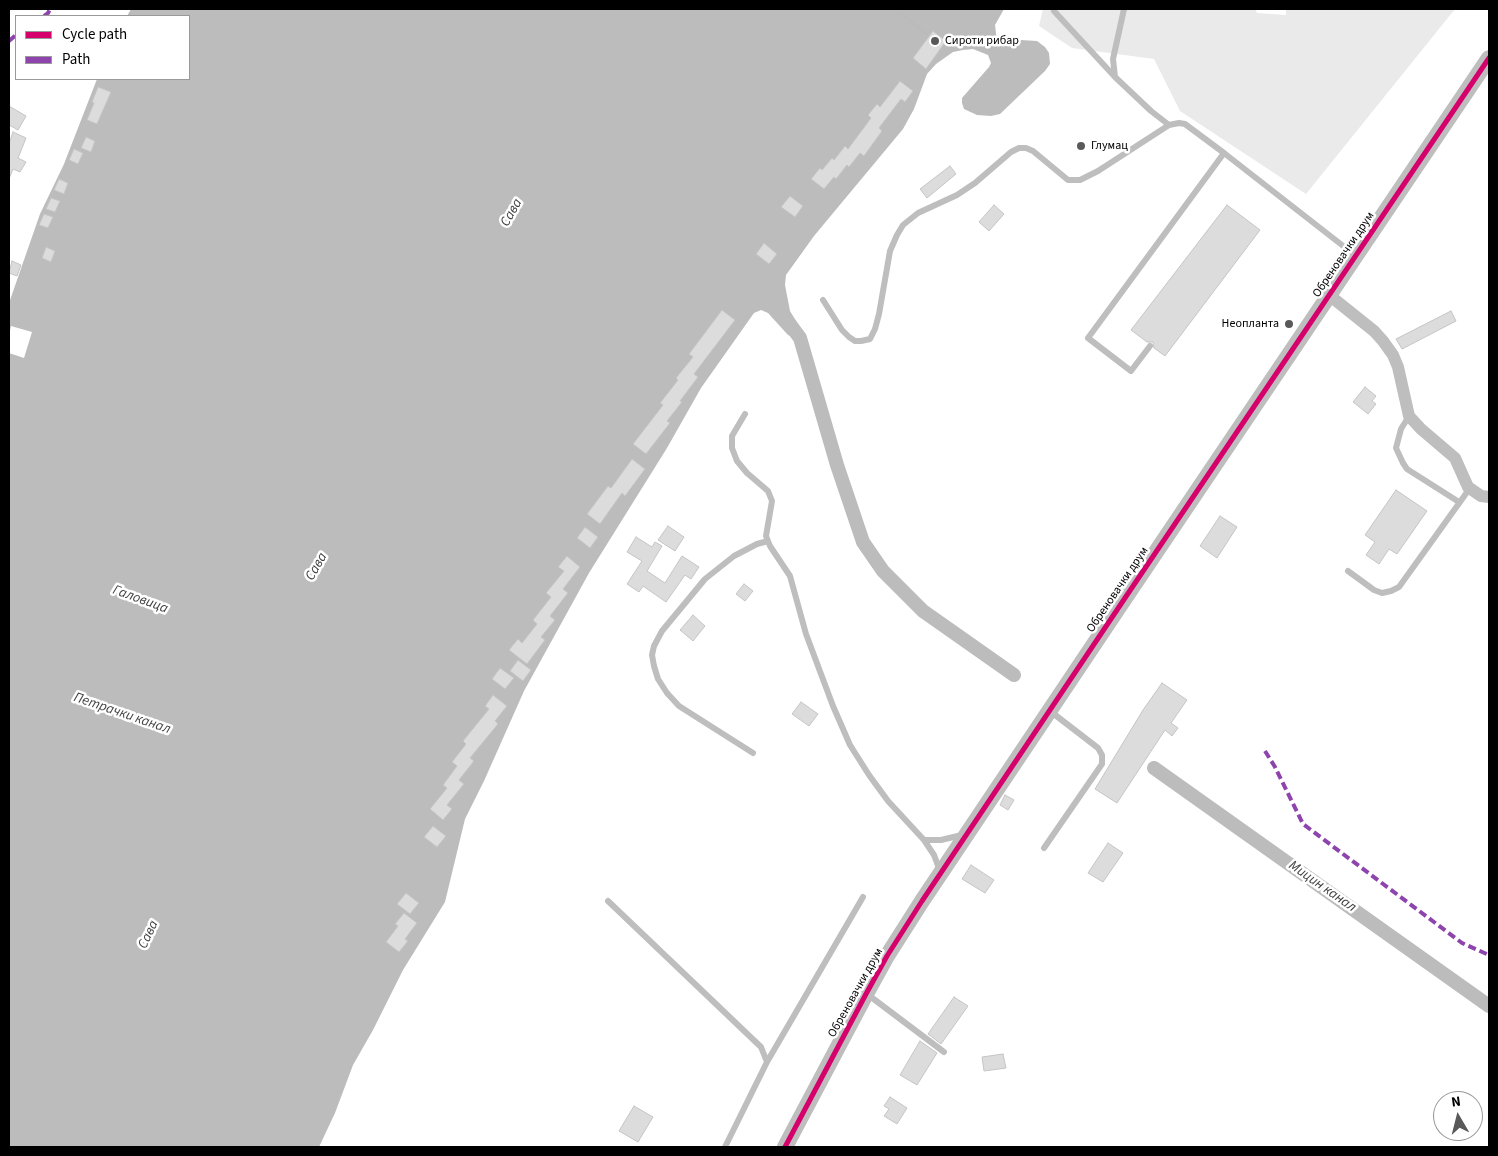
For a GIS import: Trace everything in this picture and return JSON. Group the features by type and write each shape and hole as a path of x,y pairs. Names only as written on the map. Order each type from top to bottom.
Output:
{"street":[{"name":"Обреновачки друм","path":"785,1147 887,956 1050,710 1489,58"},
{"name":"Обреновачки друм","path":"1329,295 1374,330 1393,355 1398,367 1409,416"},
{"path":"1409,416 1421,429 1455,458 1470,488 1481,496 1489,496"}],"lane":[{"path":"1115,77 1113,59 1124,9"},
{"path":"1054,11 1115,77 1169,125"},
{"path":"824,300 842,330 849,337 861,341 870,339 875,329 890,251 903,225 918,213 958,195 1010,152 1019,148 1033,151 1068,180 1080,180 1098,171 1169,125 1179,123 1185,124 1224,152 1356,256"},
{"path":"1150,346 1131,371 1088,338 1224,152"},
{"path":"745,414 732,436 732,448 737,461 747,473 768,491 772,501 766,536 790,576 806,634 833,706 850,745 869,776 888,801 924,840 934,855 941,874"},
{"path":"1409,416 1401,430 1396,448 1403,464 1407,469 1459,502"},
{"path":"1348,571 1374,590 1382,593 1399,587 1470,488"},
{"path":"753,753 679,706 658,679 652,655 654,646 662,631 705,579 734,556 757,544 768,541"},
{"path":"1044,848 1102,764 1102,755 1098,748 1050,710"},
{"path":"924,840 941,840 967,834"},
{"path":"725,1147 767,1062 863,897"},
{"path":"608,900 761,1048 767,1062"},
{"path":"866,994 944,1052"}],"path":[{"path":"900,12 929,36"}],"shaded area":[{"path":"1043,9 1255,9 1257,13 1286,15 1286,9 1455,9 1306,194 1180,111 1154,59 1072,48 1039,26"}],"water":[{"path":"131,9 1004,9 995,25 997,42 1001,45 1009,45 1021,40 1037,41 1049,53 1050,64 1045,71 1000,114 991,116 977,115 964,109 962,103 962,98 989,67 991,63 988,55 973,49 963,50 953,52 936,64 927,74 914,109 903,129 814,236 786,275 785,285 790,311 796,321 800,338 788,335 768,313 761,310 754,313 701,388 667,448 589,573 524,691 465,819 445,902 403,970 353,1065 335,1113 319,1147 9,1147 9,303 40,214 64,164 97,80 190,80 190,15 128,15"}],"pier":[{"path":"11,326 32,332 24,358 9,353"}],"building":[{"path":"933,31 946,41 926,69 913,58"},
{"path":"900,81 913,91 905,102 901,99 879,128 882,131 864,156 860,153 849,167 847,165 836,179 834,177 824,189 811,179 832,158 834,160 845,146 848,149 871,118 868,115 877,104 880,107"},
{"path":"98,87 111,92 97,124 87,120"},
{"path":"9,106 26,116 18,130 9,125"},
{"path":"13,132 26,138 18,158 26,162 20,172 13,169 9,179 9,144"},
{"path":"86,137 95,141 91,152 81,148"},
{"path":"74,149 83,153 78,164 69,160"},
{"path":"950,166 956,174 927,198 920,189"},
{"path":"59,179 68,183 64,194 54,190"},
{"path":"790,196 803,206 795,217 781,207"},
{"path":"51,198 60,201 55,212 46,209"},
{"path":"994,205 1004,214 989,231 979,222"},
{"path":"1227,205 1260,230 1165,356 1154,348 1153,342 1147,342 1131,330"},
{"path":"44,214 53,217 48,228 39,225"},
{"path":"764,243 777,254 769,264 756,254"},
{"path":"46,247 55,251 51,262 42,258"},
{"path":"12,261 21,265 17,276 9,273"},
{"path":"722,310 735,320 694,374 698,377 667,421 670,423 646,454 633,444 663,405 660,403 678,380 676,378 693,357 689,354"},
{"path":"1451,311 1456,321 1402,349 1396,339"},
{"path":"1365,387 1376,396 1372,401 1376,404 1368,414 1353,402"},
{"path":"632,459 645,469 625,496 622,493 600,524 587,514 608,486 611,488"},
{"path":"1396,490 1427,511 1397,554 1389,549 1379,564 1366,555 1375,542 1365,535"},
{"path":"1220,516 1237,527 1217,558 1200,546"},
{"path":"668,526 684,537 675,551 658,540"},
{"path":"585,527 598,537 590,548 577,538"},
{"path":"636,537 652,547 655,542 662,546 647,571 665,583 682,556 699,567 691,579 685,575 666,602 643,586 639,592 627,584 642,561 627,552"},
{"path":"567,556 580,567 563,589 568,593 550,616 555,620 541,637 545,640 527,664 509,650 518,639 522,643 537,624 533,620 551,597 546,593 564,571 558,567"},
{"path":"744,584 753,591 745,601 736,594"},
{"path":"693,615 705,626 693,641 680,630"},
{"path":"518,660 531,670 523,681 510,671"},
{"path":"500,668 514,678 505,689 492,679"},
{"path":"1162,683 1187,700 1171,723 1178,728 1172,736 1165,730 1117,803 1095,789 1143,710"},
{"path":"493,695 507,706 495,721 498,724 470,758 474,761 459,780 464,784 447,805 452,809 443,820 430,809 447,788 443,785 457,766 452,762 466,744 463,741 489,709 485,706"},
{"path":"801,702 818,714 809,726 792,714"},
{"path":"1005,795 1014,800 1008,810 1000,805"},
{"path":"433,826 446,836 437,847 424,837"},
{"path":"1108,843 1123,853 1103,882 1088,873"},
{"path":"971,865 994,880 985,893 962,879"},
{"path":"406,893 419,903 410,914 397,904"},
{"path":"404,913 417,923 405,939 408,941 399,952 386,942 398,926 395,924"},
{"path":"954,997 968,1006 941,1044 928,1034"},
{"path":"920,1041 937,1053 917,1085 900,1075"},
{"path":"1003,1054 1006,1068 984,1071 982,1057"},
{"path":"890,1097 907,1108 897,1124 884,1116 889,1109 884,1106"},
{"path":"634,1106 653,1117 638,1142 619,1131"}],"waterway":[{"path":"789,323 800,338 837,465 863,542 883,571 923,611 1014,675"},
{"name":"Мицин канал","path":"1154,768 1489,1006"}],"marked path":[{"path":"45,15 50,9"},
{"path":"9,41 15,36"},
{"path":"1265,751 1303,824 1462,943 1489,955"}],"cycle path":[{"path":"785,1147 887,956 922,901 1489,58"}],"place":[{"name":"Сироти рибар","path":"935,41"},
{"name":"Глумац","path":"1081,146"},
{"name":"Неопланта","path":"1289,324"}],"water label":[{"name":"Сава","path":"512,213"},
{"name":"Сава","path":"317,567"},
{"name":"Галовица","path":"140,600"},
{"name":"Петрачки канал","path":"122,714"},
{"name":"Сава","path":"149,935"}]}
